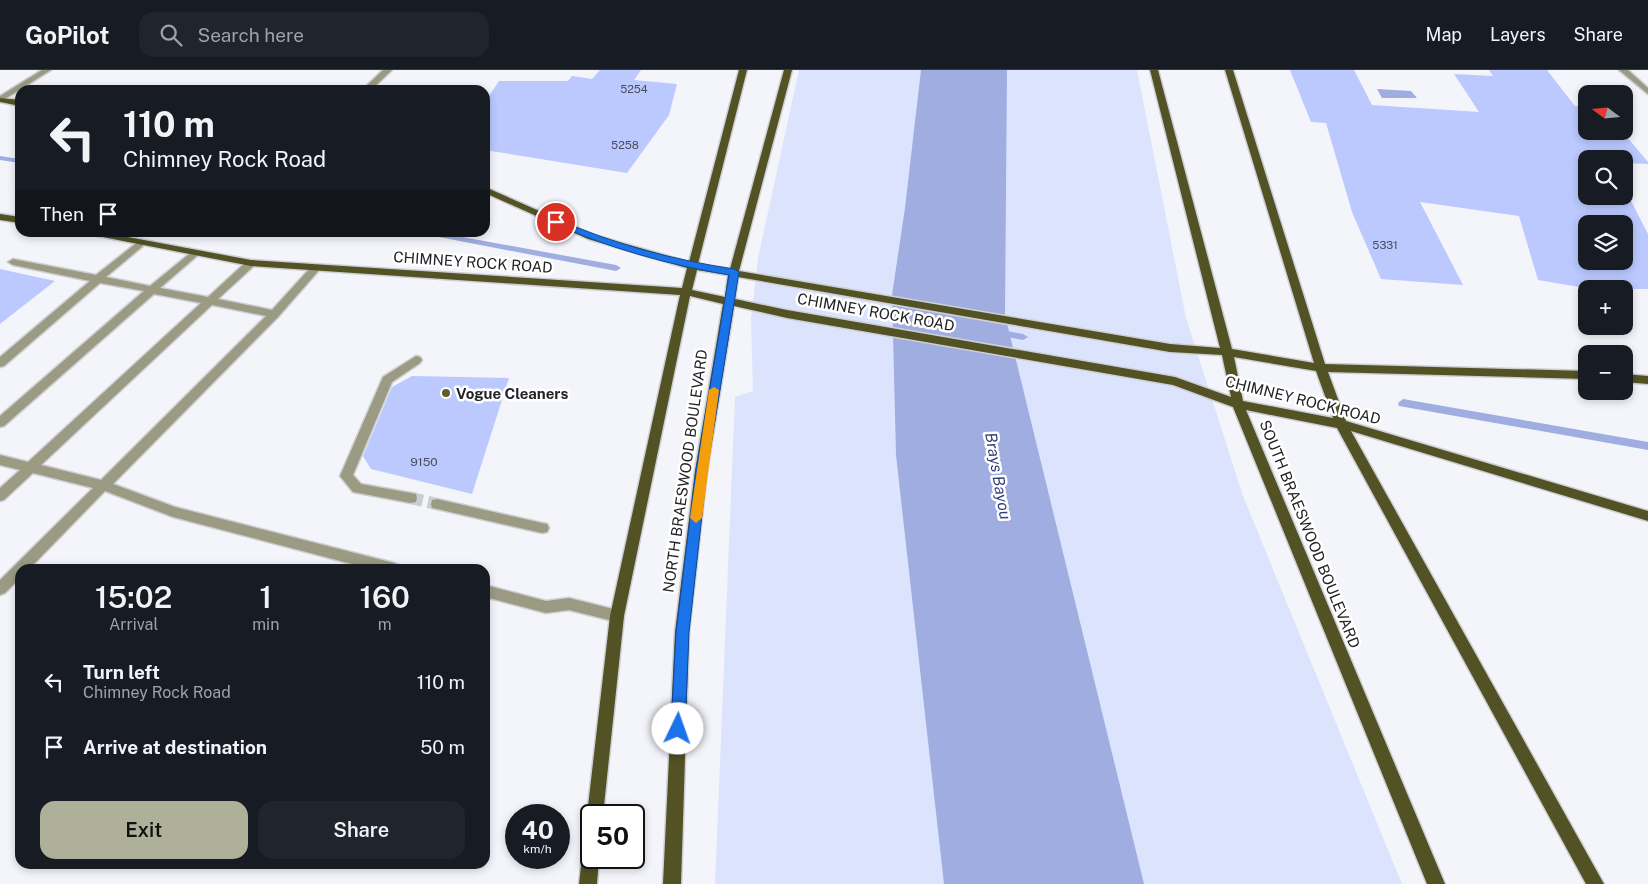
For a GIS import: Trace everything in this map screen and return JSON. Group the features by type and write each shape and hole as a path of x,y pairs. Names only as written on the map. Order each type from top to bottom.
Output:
{"main road":[{"name":"NORTH BRAESWOOD BOULEVARD","path":"595,804 617,616 686,292 744,70"},
{"name":"NORTH BRAESWOOD BOULEVARD","path":"672,884 682,632 701,470 734,272 788,70"},
{"name":"SOUTH BRAESWOOD BOULEVARD","path":"1154,70 1227,352 1238,404 1436,884"},
{"path":"1229,70 1320,368 1341,424 1594,884"},
{"path":"0,100 15,102"},
{"name":"CHIMNEY ROCK ROAD","path":"490,192 591,237 693,266 734,272 796,286 1170,348 1227,352 1320,368"},
{"path":"0,217 15,219"},
{"name":"CHIMNEY ROCK ROAD","path":"106,237 251,263 686,292 787,314 1175,381 1238,404 1341,424 1648,516"},
{"path":"1320,368 1578,375"},
{"path":"1633,379 1648,380"},
{"path":"588,884 589,869"}],"street":[{"path":"24,85 47,70"},
{"path":"372,85 388,70"},
{"path":"1623,70 1648,92"},
{"path":"0,100 15,90"},
{"path":"0,363 139,244"},
{"path":"0,423 194,253"},
{"path":"13,262 274,314"},
{"path":"0,496 251,263"},
{"path":"25,564 274,314 316,268"},
{"path":"411,498 357,488 346,476 386,380 416,360"},
{"path":"0,460 103,485 173,512 375,564"},
{"path":"437,504 542,528"},
{"path":"0,590 15,574"},
{"path":"490,592 546,606 569,604 617,616"}],"shaded area":[{"path":"799,70 1137,70 1186,318 1243,496 1402,884 715,884 735,397 753,391 751,320 758,258"}],"water":[{"name":"Brays Bayou","path":"921,70 1007,70 1005,315 1144,884 944,884 896,455 892,295 905,208"},
{"path":"1377,89 1411,91 1417,98 1382,98"}],"building":[{"path":"600,70 641,70 634,80 677,84 669,115 627,173 490,151 490,94 499,81 568,81 572,76 592,79"},
{"path":"1290,70 1354,70 1372,105 1479,112 1454,74 1493,76 1489,70 1547,70 1575,106 1578,106 1578,140 1630,140 1648,162 1648,164 1633,163 1633,150 1578,150 1578,205 1633,205 1648,234 1648,289 1633,289 1633,280 1578,280 1578,287 1538,280 1519,216 1420,202 1463,285 1381,279 1352,212 1326,123 1311,122"},
{"path":"0,269 55,281 0,324"},
{"path":"412,376 509,378 472,494 371,469 363,456 392,387"}],"waterway":[{"path":"0,158 15,160"},
{"path":"445,237 616,268"},
{"path":"995,332 1023,337"},
{"path":"1403,403 1648,446"}],"tunnel":[{"path":"411,498 437,504"}],"slow traffic":[{"path":"696,518 701,470 714,390"}],"place":[{"name":"Vogue Cleaners","path":"446,393"}],"route":[{"path":"556,222 591,237 693,266 734,272 701,470 682,632 678,729"}]}
